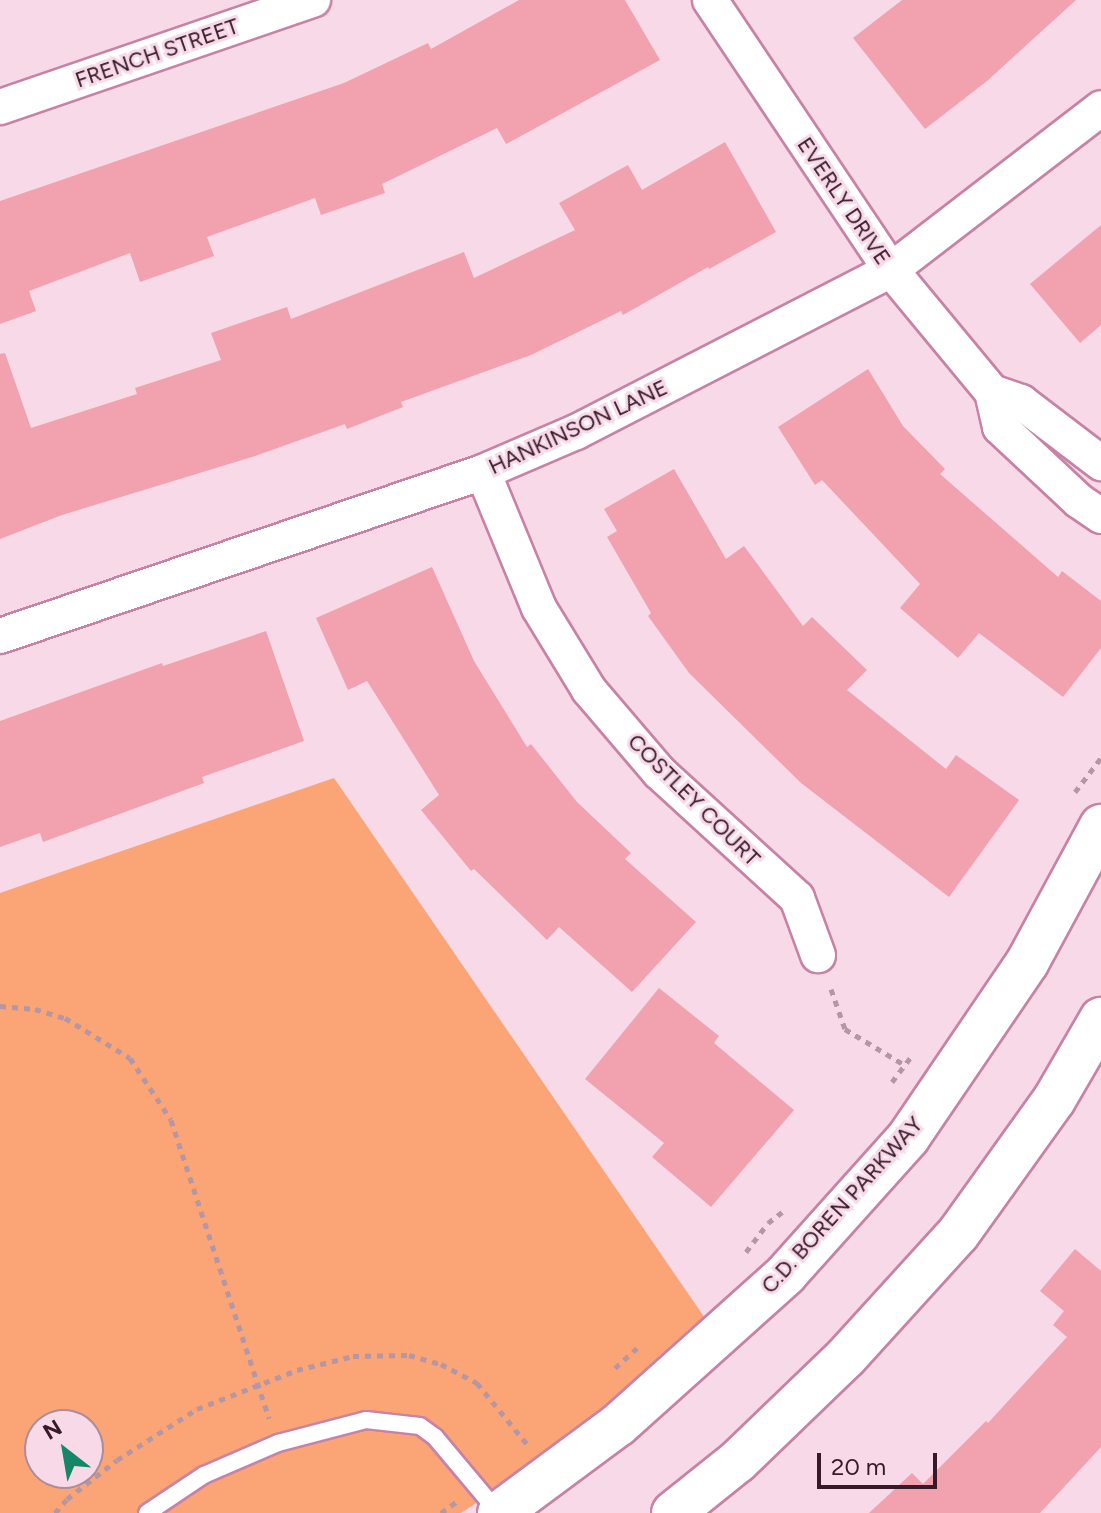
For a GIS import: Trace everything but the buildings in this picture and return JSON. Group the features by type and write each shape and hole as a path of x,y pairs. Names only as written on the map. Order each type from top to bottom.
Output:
{"street":[{"name":"FRENCH STREET","path":"0,107 313,0"},
{"name":"EVERLY DRIVE","path":"710,0 891,270 992,392 1000,427 1079,501 1101,516"},
{"name":"HANKINSON LANE","path":"0,636 483,472 576,432 891,270 1101,108"},
{"name":"EVERLY DRIVE","path":"992,392 1021,402 1101,463"},
{"name":"COSTLEY COURT","path":"483,472 539,608 589,690 659,772 797,898 818,955"},
{"name":"C.D. BOREN PARKWAY","path":"492,1504 618,1425 786,1274 908,1138 1027,963 1101,826"},
{"path":"673,1513 738,1461 846,1357 958,1234 1054,1100 1101,1019"}],"lane":[{"path":"147,1513 204,1475 278,1443 366,1420 420,1426 435,1437 492,1504"}],"path":[{"path":"1073,795 1101,758"},
{"path":"818,955 845,1029 941,1088"},
{"path":"0,1006 35,1009 65,1018 130,1058 164,1110 278,1443"},
{"path":"889,1086 913,1055"},
{"path":"742,1259 768,1223 789,1207"},
{"path":"605,1379 641,1345"},
{"path":"441,1513 492,1504"}],"shaded area":[{"path":"334,778 709,1324 556,1450 461,1513 0,1513 0,893"}]}
